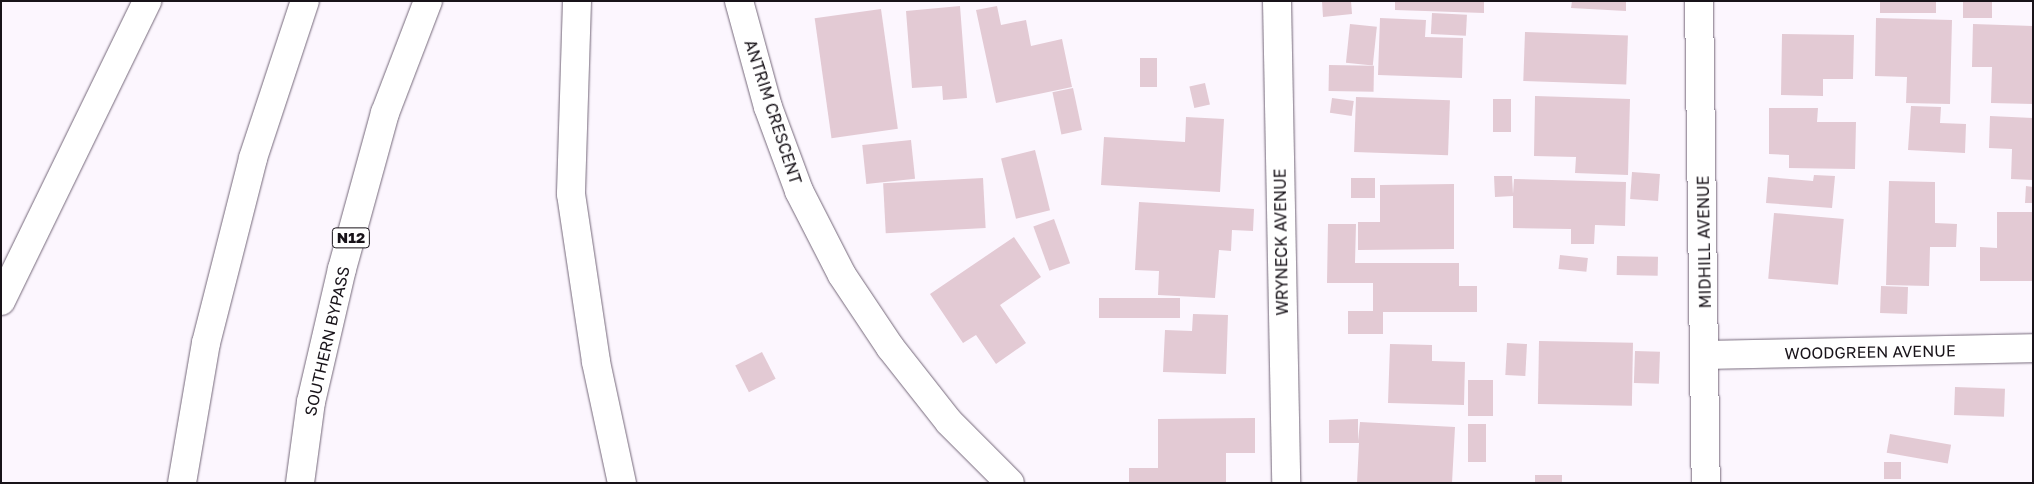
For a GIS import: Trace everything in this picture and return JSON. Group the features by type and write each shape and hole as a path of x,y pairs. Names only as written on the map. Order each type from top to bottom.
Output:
{"main road":[{"path":"1,301 147,1"},
{"path":"182,483 206,343 248,177 305,1"},
{"name":"SOUTHERN BYPASS","path":"300,483 311,402 342,269 385,113 428,1"},
{"path":"577,1 571,194 594,353 622,476"},
{"name":"ANTRIM CRESCENT","path":"739,1 768,107 799,191 842,275 890,347 949,422 1010,483"},
{"name":"WRYNECK AVENUE","path":"1278,1 1286,483"},
{"name":"MIDHILL AVENUE","path":"1699,1 1707,355 1706,483"},
{"name":"WOODGREEN AVENUE","path":"1707,355 2033,348"}],"building":[{"path":"1322,1 1351,1 1352,14 1323,17"},
{"path":"1395,1 1484,1 1484,13 1395,10"},
{"path":"1572,1 1626,1 1626,11 1571,8"},
{"path":"1880,1 1936,1 1936,13 1880,13"},
{"path":"1963,1 1992,1 1992,18 1963,18"},
{"path":"960,6 967,98 943,100 942,86 912,88 906,11"},
{"path":"997,6 1001,25 1026,20 1031,46 1062,39 1072,87 996,103 976,10"},
{"path":"881,9 898,129 831,138 815,18"},
{"path":"1432,13 1467,15 1466,36 1431,34"},
{"path":"1380,18 1426,20 1425,37 1463,38 1462,78 1378,75"},
{"path":"1876,18 1952,20 1950,104 1906,103 1907,77 1875,76"},
{"path":"1350,24 1377,27 1373,66 1346,63"},
{"path":"1973,24 2033,26 2033,104 1991,103 1992,67 1972,67"},
{"path":"1525,32 1628,36 1626,85 1523,81"},
{"path":"1782,34 1854,35 1853,79 1823,79 1823,96 1781,95"},
{"path":"1140,58 1157,58 1157,87 1140,87"},
{"path":"1329,65 1374,66 1374,92 1329,91"},
{"path":"1205,83 1210,104 1194,108 1189,87"},
{"path":"1073,88 1082,130 1061,134 1052,92"},
{"path":"1535,96 1630,99 1628,175 1575,173 1576,157 1534,156"},
{"path":"1356,97 1450,100 1448,155 1354,152"},
{"path":"1332,98 1354,101 1352,116 1330,113"},
{"path":"1493,99 1511,99 1511,132 1493,132"},
{"path":"1911,106 1941,107 1940,123 1966,124 1965,153 1908,150"},
{"path":"1769,108 1818,108 1817,122 1856,122 1855,169 1789,168 1789,155 1769,154"},
{"path":"1990,116 2033,118 2033,180 2011,179 2012,149 1989,148"},
{"path":"1186,117 1224,119 1220,192 1101,185 1104,137 1185,142"},
{"path":"911,140 915,179 866,184 862,145"},
{"path":"1035,150 1050,210 1016,219 1001,158"},
{"path":"1632,172 1660,174 1658,201 1630,199"},
{"path":"1814,175 1835,176 1832,208 1766,203 1768,177 1813,181"},
{"path":"1494,176 1512,176 1513,194 1514,179 1626,182 1625,226 1595,225 1594,244 1571,244 1571,229 1513,228 1513,196 1495,197"},
{"path":"983,178 986,228 886,233 883,183"},
{"path":"1351,178 1375,178 1375,198 1351,198"},
{"path":"1889,181 1935,182 1935,223 1957,224 1956,247 1930,247 1929,286 1886,285"},
{"path":"1454,184 1454,249 1358,250 1358,222 1380,222 1380,185"},
{"path":"2026,186 2033,187 2033,203 2025,203"},
{"path":"1139,202 1254,209 1253,231 1232,230 1231,251 1219,250 1215,298 1158,295 1159,271 1135,270"},
{"path":"1997,212 2033,212 2033,281 1980,281 1980,247 1997,248"},
{"path":"1774,213 1844,219 1838,285 1768,279"},
{"path":"1054,219 1070,263 1049,271 1033,227"},
{"path":"1328,224 1356,224 1355,263 1459,263 1459,286 1477,286 1477,312 1383,312 1383,334 1348,334 1348,311 1373,311 1373,283 1327,283"},
{"path":"1014,237 1041,277 1000,305 1026,343 996,364 976,335 963,343 930,294"},
{"path":"1560,255 1588,258 1586,272 1559,269"},
{"path":"1617,256 1658,257 1658,276 1617,275"},
{"path":"1881,286 1908,287 1907,314 1880,313"},
{"path":"1099,298 1180,298 1180,318 1099,318"},
{"path":"1193,314 1228,315 1226,374 1163,372 1165,330 1192,331"},
{"path":"1539,341 1633,343 1632,406 1538,404"},
{"path":"1507,343 1527,344 1525,376 1505,375"},
{"path":"1390,344 1432,345 1432,361 1465,362 1464,405 1388,403"},
{"path":"1635,351 1660,352 1659,384 1634,383"},
{"path":"762,352 776,379 749,392 735,366"},
{"path":"1468,380 1493,380 1493,416 1468,416"},
{"path":"1955,387 2005,389 2004,417 1954,415"},
{"path":"1255,418 1255,453 1226,453 1226,483 1129,483 1129,468 1158,468 1158,419"},
{"path":"1358,419 1358,441 1360,422 1455,427 1452,483 1357,483 1359,443 1329,443 1329,420"},
{"path":"1468,424 1486,424 1486,462 1468,462"},
{"path":"1890,434 1951,445 1948,463 1887,453"},
{"path":"1884,462 1901,462 1901,479 1884,479"},
{"path":"1535,475 1562,475 1562,483 1535,483"}]}
